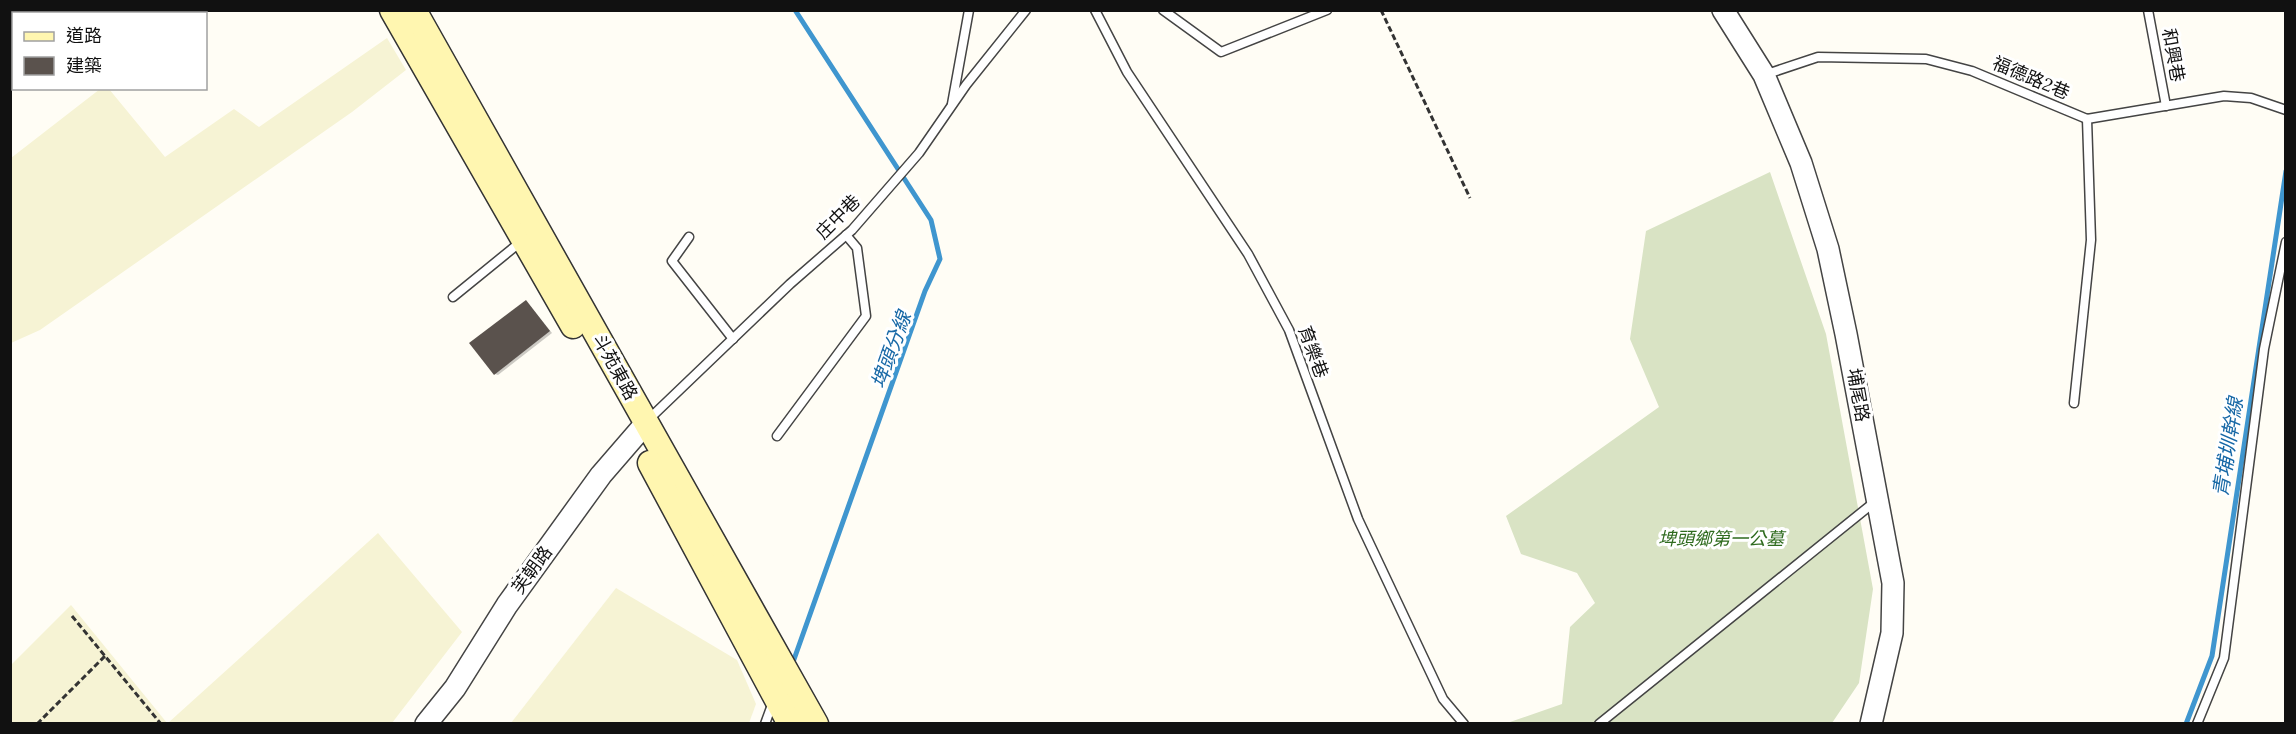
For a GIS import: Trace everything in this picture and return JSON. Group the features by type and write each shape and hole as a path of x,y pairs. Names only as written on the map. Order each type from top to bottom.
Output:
{"main road":[{"name":"斗苑東路","path":"407,17 523,240 543,257"},
{"name":"斗苑東路","path":"407,17 640,428 780,682 816,723"},
{"name":"斗苑東路","path":"780,682 790,723"}],"street":[{"name":"埔尾路","path":"1723,10 1764,75 1801,163 1828,249 1893,583 1892,633 1871,723"},
{"name":"芙朝路","path":"426,723 455,688 507,605 594,484 640,428"}],"lane":[{"path":"951,107 969,10"},
{"name":"庄中巷","path":"640,428 846,236 919,153 951,107 1026,10"},
{"name":"育樂巷","path":"1095,10 1127,72 1248,254 1288,330 1358,519 1443,699 1464,723"},
{"path":"1163,10 1221,52 1327,10"},
{"name":"和興巷","path":"2148,10 2166,106"},
{"name":"福德路2巷","path":"1764,75 1818,57 1926,59 1972,71 2087,119"},
{"path":"2074,403 2091,240 2087,119 2224,96 2251,98 2286,110"},
{"path":"777,436 866,316 857,248 846,236"},
{"path":"689,237 672,261 733,339"},
{"path":"453,297 523,240"},
{"path":"2197,723 2224,658 2264,349 2286,242"},
{"path":"1599,723 1877,500"},
{"path":"765,723 780,682"}],"path":[{"path":"1381,10 1470,198"},
{"path":"72,616 161,723"},
{"path":"37,723 105,656"}],"shaded area":[{"path":"387,38 406,70 352,112 40,330 11,343 11,158 99,90 110,90 165,157 234,109 259,127"},
{"path":"378,533 462,632 392,723 168,723"},
{"path":"616,588 737,660 756,704 749,723 511,723"},
{"path":"71,605 167,723 11,723 11,665"}],"green space":[{"name":"埤頭鄉第一公墓","path":"1770,172 1826,334 1873,589 1859,683 1832,723 1507,723 1562,704 1570,627 1595,603 1577,573 1521,554 1506,516 1659,407 1630,339 1646,231"}],"building":[{"path":"526,300 550,331 494,375 469,343"}],"waterway":[{"name":"埤頭分線","path":"792,665 925,291 940,259 931,220 795,10"},
{"name":"青埔圳幹線","path":"2186,724 2212,656 2286,171"}]}
